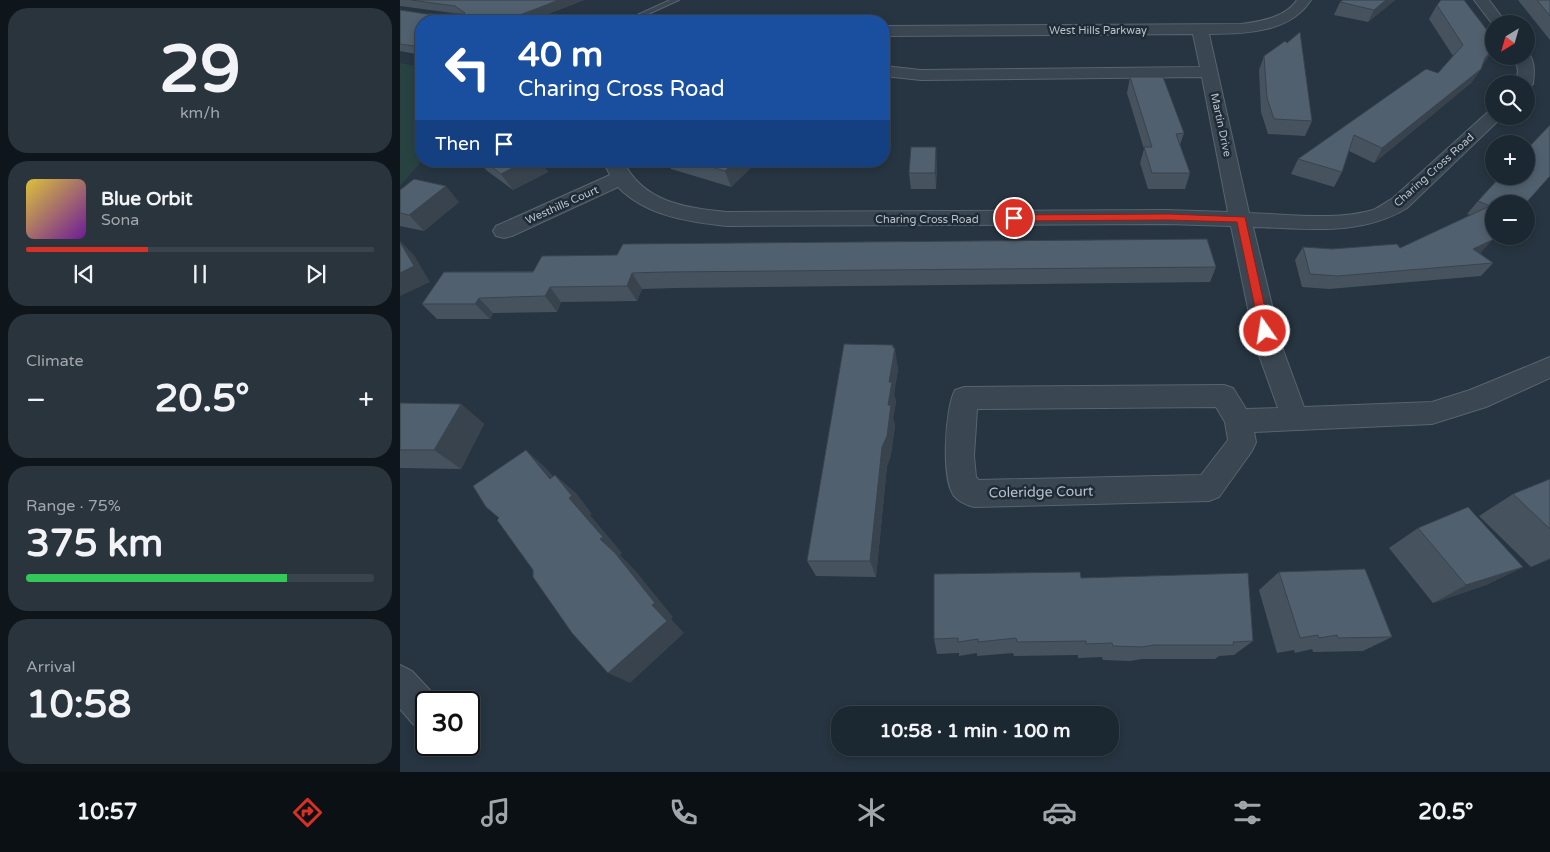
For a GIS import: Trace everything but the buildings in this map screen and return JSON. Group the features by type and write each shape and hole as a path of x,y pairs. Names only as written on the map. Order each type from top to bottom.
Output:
{"street":[{"name":"West Hills Parkway","path":"890,31 1241,29 1281,19 1294,11 1304,0"},
{"path":"1480,0 1492,15"},
{"name":"Martin Drive","path":"1200,30 1267,339 1295,418"},
{"path":"890,72 914,74 1209,72"},
{"name":"Charing Cross Road","path":"617,170 630,188 648,200 672,210 707,218 1168,217 1333,222 1359,220 1382,214 1400,203 1485,124"},
{"name":"Westhills Court","path":"504,231 617,170"},
{"path":"1238,421 1432,413 1477,400 1550,367"},
{"name":"Coleridge Court","path":"1224,396 1238,421 1242,442 1209,488 974,494 962,482 960,470 964,398 1224,396"},
{"path":"400,683 415,699"}],"lane":[{"path":"642,15 676,0"}],"green space":[{"path":"400,63 415,66 415,167 417,167 400,186"}],"route":[{"path":"1014,218 1168,217 1242,220 1265,331"}]}
